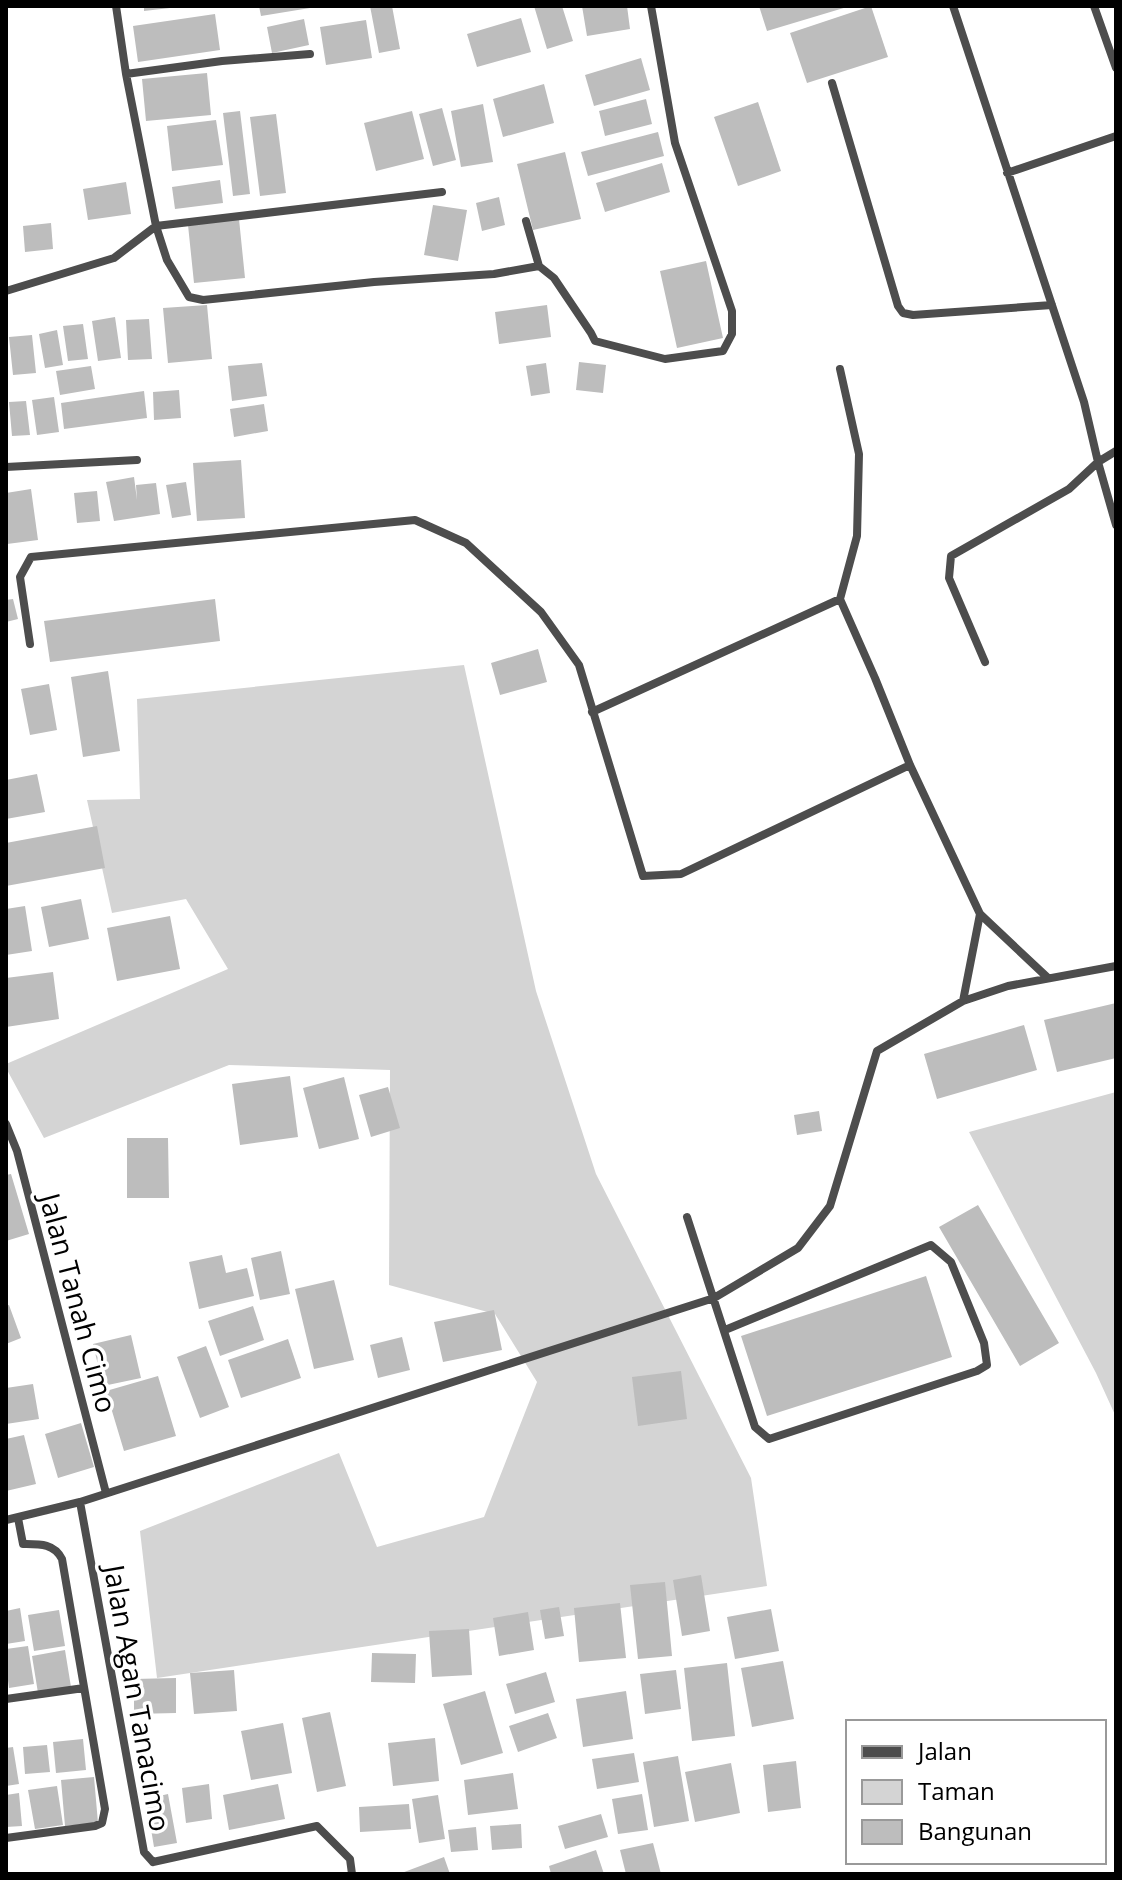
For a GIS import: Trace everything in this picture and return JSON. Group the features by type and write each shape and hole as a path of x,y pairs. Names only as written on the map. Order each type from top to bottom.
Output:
{"street":[{"path":"116,6 156,226 167,260 189,297 203,300 374,282 494,274 539,266"},
{"path":"526,221 539,266 554,278 595,341 665,359 723,351 732,334 732,311 675,143 651,6"},
{"path":"953,6 1084,402 1116,525"},
{"path":"1094,6 1116,68"},
{"path":"126,74 222,61 310,54"},
{"path":"832,83 898,306 903,313 913,315 1052,305"},
{"path":"1007,173 1116,136"},
{"path":"6,291 114,258 156,226 442,192"},
{"path":"840,369 859,454 857,536 840,599 910,765 980,914 1048,978"},
{"path":"985,662 949,578 951,556 1069,489 1098,462 1116,451"},
{"path":"6,467 137,460"},
{"path":"30,644 20,577 31,557 415,520 466,543 541,612 579,665 643,876 681,874 910,765"},
{"path":"592,712 840,599"},
{"path":"963,1001 980,914"},
{"path":"6,1520 80,1502 714,1298 798,1248 830,1206 877,1051 963,1001 1008,986 1116,966"},
{"name":"Jalan Tanah Cimo","path":"6,1124 17,1151 106,1493"},
{"path":"6,1154 17,1151"},
{"path":"687,1217 755,1427 769,1439 977,1371 987,1365 984,1343 951,1262 931,1245 725,1330"},
{"name":"Jalan Agan Tanacimo","path":"80,1502 144,1852 153,1862 317,1826 350,1859 352,1874"},
{"path":"6,1838 95,1826 102,1823 105,1809 62,1559 58,1551 51,1547 23,1544 18,1518"},
{"path":"6,1699 84,1688"},
{"path":"153,1862 153,1874"}],"green space":[{"path":"464,665 536,991 596,1174 751,1478 767,1586 157,1678 140,1531 339,1453 377,1547 484,1517 537,1382 495,1314 389,1285 390,1070 229,1065 44,1138 6,1064 228,969 186,899 112,913 87,800 140,799 137,699"},
{"path":"1116,1092 1116,1417 969,1132"}],"building":[{"path":"144,6 170,6 170,8 144,11"},
{"path":"259,6 310,6 310,8 261,16"},
{"path":"370,6 392,6 400,49 379,53"},
{"path":"534,6 562,6 573,41 547,49"},
{"path":"582,6 627,6 630,29 587,36"},
{"path":"759,6 847,6 847,7 767,31"},
{"path":"871,6 888,57 807,83 790,33"},
{"path":"215,14 220,50 138,62 133,26"},
{"path":"521,18 531,52 477,67 467,34"},
{"path":"304,19 309,45 272,53 267,27"},
{"path":"366,20 372,58 326,65 320,27"},
{"path":"641,58 650,90 594,106 585,75"},
{"path":"207,73 211,115 146,121 142,79"},
{"path":"544,84 554,123 503,137 493,99"},
{"path":"646,99 652,124 605,136 599,111"},
{"path":"758,102 781,171 738,186 714,117"},
{"path":"483,104 493,162 461,167 451,111"},
{"path":"442,108 456,160 433,166 419,114"},
{"path":"240,111 250,194 233,196 223,113"},
{"path":"412,111 424,159 376,171 364,123"},
{"path":"276,114 286,193 260,196 250,117"},
{"path":"216,120 223,165 172,171 167,126"},
{"path":"658,132 664,156 588,176 581,152"},
{"path":"565,152 581,219 533,230 517,164"},
{"path":"662,163 670,192 605,212 596,183"},
{"path":"220,180 223,203 175,209 172,187"},
{"path":"126,182 131,214 88,220 83,189"},
{"path":"499,197 505,225 482,231 476,203"},
{"path":"433,205 467,210 458,261 424,255"},
{"path":"239,219 245,278 194,283 188,225"},
{"path":"51,223 53,249 25,252 23,226"},
{"path":"706,261 723,338 677,348 660,271"},
{"path":"207,305 212,359 168,363 163,308"},
{"path":"547,305 551,337 499,344 495,312"},
{"path":"115,317 121,358 98,361 92,321"},
{"path":"149,319 152,359 128,360 126,320"},
{"path":"83,324 88,359 68,361 63,326"},
{"path":"57,330 63,365 45,368 39,334"},
{"path":"32,335 36,373 13,375 9,337"},
{"path":"579,362 606,365 603,393 576,390"},
{"path":"262,363 267,396 232,401 228,366"},
{"path":"546,363 550,393 531,396 526,366"},
{"path":"91,366 95,389 60,395 56,371"},
{"path":"179,390 181,418 154,420 153,392"},
{"path":"144,391 147,418 64,429 61,403"},
{"path":"54,397 59,432 37,435 32,400"},
{"path":"26,401 30,435 12,436 9,402"},
{"path":"264,404 268,431 234,437 230,409"},
{"path":"241,460 245,518 197,521 193,463"},
{"path":"134,477 137,500 136,485 156,483 160,514 114,521 106,482"},
{"path":"186,482 191,515 172,518 166,485"},
{"path":"31,489 38,540 7,544 6,493"},
{"path":"97,491 100,521 77,523 74,493"},
{"path":"13,599 18,619 6,622 6,600"},
{"path":"215,599 220,641 50,662 44,621"},
{"path":"538,649 547,682 500,695 491,663"},
{"path":"108,671 120,751 83,757 71,677"},
{"path":"49,684 57,730 30,735 21,689"},
{"path":"37,774 45,812 6,819 6,780"},
{"path":"97,826 105,868 6,886 6,843"},
{"path":"81,899 89,939 49,947 41,907"},
{"path":"25,906 32,951 6,955 6,909"},
{"path":"170,916 180,969 117,981 107,928"},
{"path":"53,972 59,1019 6,1027 6,978"},
{"path":"1116,1003 1116,1058 1057,1072 1044,1020"},
{"path":"1024,1025 1037,1070 937,1099 924,1054"},
{"path":"290,1076 298,1137 240,1145 232,1084"},
{"path":"344,1077 359,1139 319,1149 303,1088"},
{"path":"388,1087 400,1128 371,1137 359,1095"},
{"path":"819,1111 822,1131 797,1135 794,1115"},
{"path":"127,1138 168,1138 169,1198 127,1198"},
{"path":"11,1174 29,1234 6,1241 6,1175"},
{"path":"978,1205 1059,1343 1020,1366 939,1227"},
{"path":"281,1251 290,1294 260,1300 251,1258"},
{"path":"222,1255 226,1273 247,1268 254,1296 199,1309 189,1262"},
{"path":"926,1276 952,1357 767,1416 741,1336"},
{"path":"334,1280 354,1360 314,1369 295,1289"},
{"path":"9,1305 21,1338 6,1344 6,1306"},
{"path":"253,1306 264,1340 220,1356 208,1321"},
{"path":"494,1310 502,1350 443,1362 434,1322"},
{"path":"131,1335 141,1378 103,1386 93,1344"},
{"path":"402,1337 410,1370 378,1378 370,1345"},
{"path":"288,1339 301,1378 241,1398 228,1360"},
{"path":"206,1346 229,1407 200,1418 177,1357"},
{"path":"681,1371 687,1419 638,1426 632,1377"},
{"path":"158,1376 176,1436 124,1451 106,1391"},
{"path":"33,1384 39,1419 6,1424 6,1388"},
{"path":"81,1423 94,1467 58,1478 45,1434"},
{"path":"24,1435 36,1484 6,1491 6,1439"},
{"path":"701,1575 710,1631 682,1636 673,1580"},
{"path":"665,1582 672,1656 638,1659 630,1585"},
{"path":"620,1603 626,1658 579,1662 574,1608"},
{"path":"559,1607 564,1636 545,1639 540,1610"},
{"path":"20,1608 25,1641 6,1644 6,1611"},
{"path":"771,1609 779,1651 735,1659 727,1617"},
{"path":"59,1610 65,1646 34,1651 28,1615"},
{"path":"528,1612 534,1650 499,1656 493,1618"},
{"path":"469,1629 472,1675 432,1677 429,1631"},
{"path":"28,1646 34,1684 9,1688 6,1649"},
{"path":"65,1650 71,1687 38,1693 32,1656"},
{"path":"372,1653 416,1654 415,1683 371,1682"},
{"path":"783,1661 794,1719 752,1727 741,1668"},
{"path":"727,1663 735,1736 692,1741 684,1668"},
{"path":"234,1670 237,1711 194,1714 190,1673"},
{"path":"676,1670 681,1709 645,1714 640,1674"},
{"path":"546,1672 555,1702 515,1714 506,1684"},
{"path":"176,1678 176,1713 134,1714 134,1679"},
{"path":"485,1691 503,1753 461,1765 443,1704"},
{"path":"626,1691 633,1739 583,1747 576,1699"},
{"path":"330,1712 346,1786 317,1792 302,1718"},
{"path":"548,1713 557,1738 518,1752 509,1726"},
{"path":"283,1723 292,1773 251,1780 241,1731"},
{"path":"435,1738 439,1781 393,1786 388,1743"},
{"path":"83,1739 86,1770 56,1773 53,1742"},
{"path":"47,1745 50,1772 25,1774 23,1747"},
{"path":"13,1747 19,1784 6,1786 6,1748"},
{"path":"634,1753 639,1782 597,1789 592,1759"},
{"path":"678,1756 689,1821 654,1827 643,1762"},
{"path":"796,1761 801,1808 768,1812 763,1765"},
{"path":"731,1763 740,1813 695,1822 685,1772"},
{"path":"513,1773 518,1809 468,1815 464,1780"},
{"path":"94,1777 98,1823 65,1826 61,1780"},
{"path":"209,1784 212,1819 186,1823 182,1788"},
{"path":"278,1784 285,1819 229,1830 223,1795"},
{"path":"57,1786 63,1825 35,1829 28,1790"},
{"path":"19,1793 22,1826 6,1827 6,1795"},
{"path":"168,1794 177,1843 154,1847 146,1799"},
{"path":"642,1794 648,1830 618,1834 612,1799"},
{"path":"438,1795 445,1839 419,1843 412,1799"},
{"path":"409,1804 411,1829 360,1832 359,1807"},
{"path":"601,1814 608,1837 565,1849 558,1826"},
{"path":"521,1824 522,1848 492,1850 490,1826"},
{"path":"476,1827 478,1850 451,1852 448,1830"},
{"path":"653,1843 661,1874 626,1874 620,1850"},
{"path":"596,1850 604,1874 551,1874 549,1866"},
{"path":"444,1857 450,1874 399,1874"}]}
